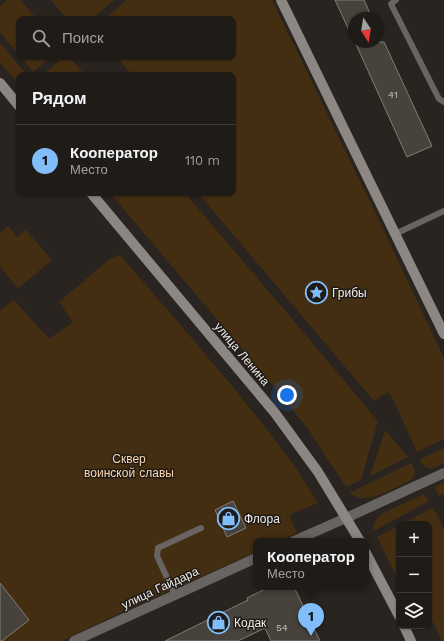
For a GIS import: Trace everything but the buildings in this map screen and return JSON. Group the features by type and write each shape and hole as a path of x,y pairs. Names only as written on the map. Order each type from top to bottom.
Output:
{"main road":[{"path":"281,0 444,334"},
{"path":"0,84 16,103"},
{"name":"улица Ленина","path":"94,196 275,413 318,472 358,538"},
{"path":"369,559 396,610"},
{"path":"405,629 411,641"}],"street":[{"path":"301,538 444,473"},
{"name":"улица Гайдара","path":"74,641 253,559"}],"lane":[{"path":"396,0 391,4 439,99 444,102"},
{"path":"395,234 444,212"},
{"path":"175,595 157,556 158,548 201,528"}],"green space":[{"path":"7,0 20,0 34,16 16,16 16,51 0,32 0,6"},
{"path":"51,0 114,0 95,16 64,16"},
{"path":"126,0 272,0 444,358 444,439 417,452 393,399 388,392 374,401 201,196 236,196 236,72 130,72 120,60 236,60 236,16 108,16"},
{"path":"0,43 24,72 16,72 16,81 0,63"},
{"path":"23,60 47,60 33,72"},
{"path":"60,60 72,60 82,72 46,72"},
{"path":"113,196 188,196 378,421 361,480 346,487 308,429"},
{"path":"8,226 17,237 26,230 52,260 18,288 0,267 0,233"},
{"name":"Сквер воинской славы","path":"120,255 204,352 289,458 318,503 289,515 297,533 286,538 253,538 253,553 122,612 62,641 0,641 0,311 14,300 49,339 73,322 59,302 111,258"},
{"path":"385,430 408,457 370,476"},
{"path":"444,448 444,463 440,465 433,468 428,468 419,460"},
{"path":"411,463 415,470 413,478 398,487 380,495 368,498 356,497 349,493"},
{"path":"444,482 444,494 439,496 434,487"},
{"path":"424,494 429,501 372,532 375,521 383,513"},
{"path":"432,508 437,514 444,530 444,641 442,641 432,620 432,521 408,521"},
{"path":"396,528 396,575 377,537"}],"place":[{"name":"Грибы","path":"317,293"},
{"name":"Флора","path":"229,519"},
{"name":"Кодак","path":"218,623"},
{"name":"Кооператор","path":"311,636"}]}
